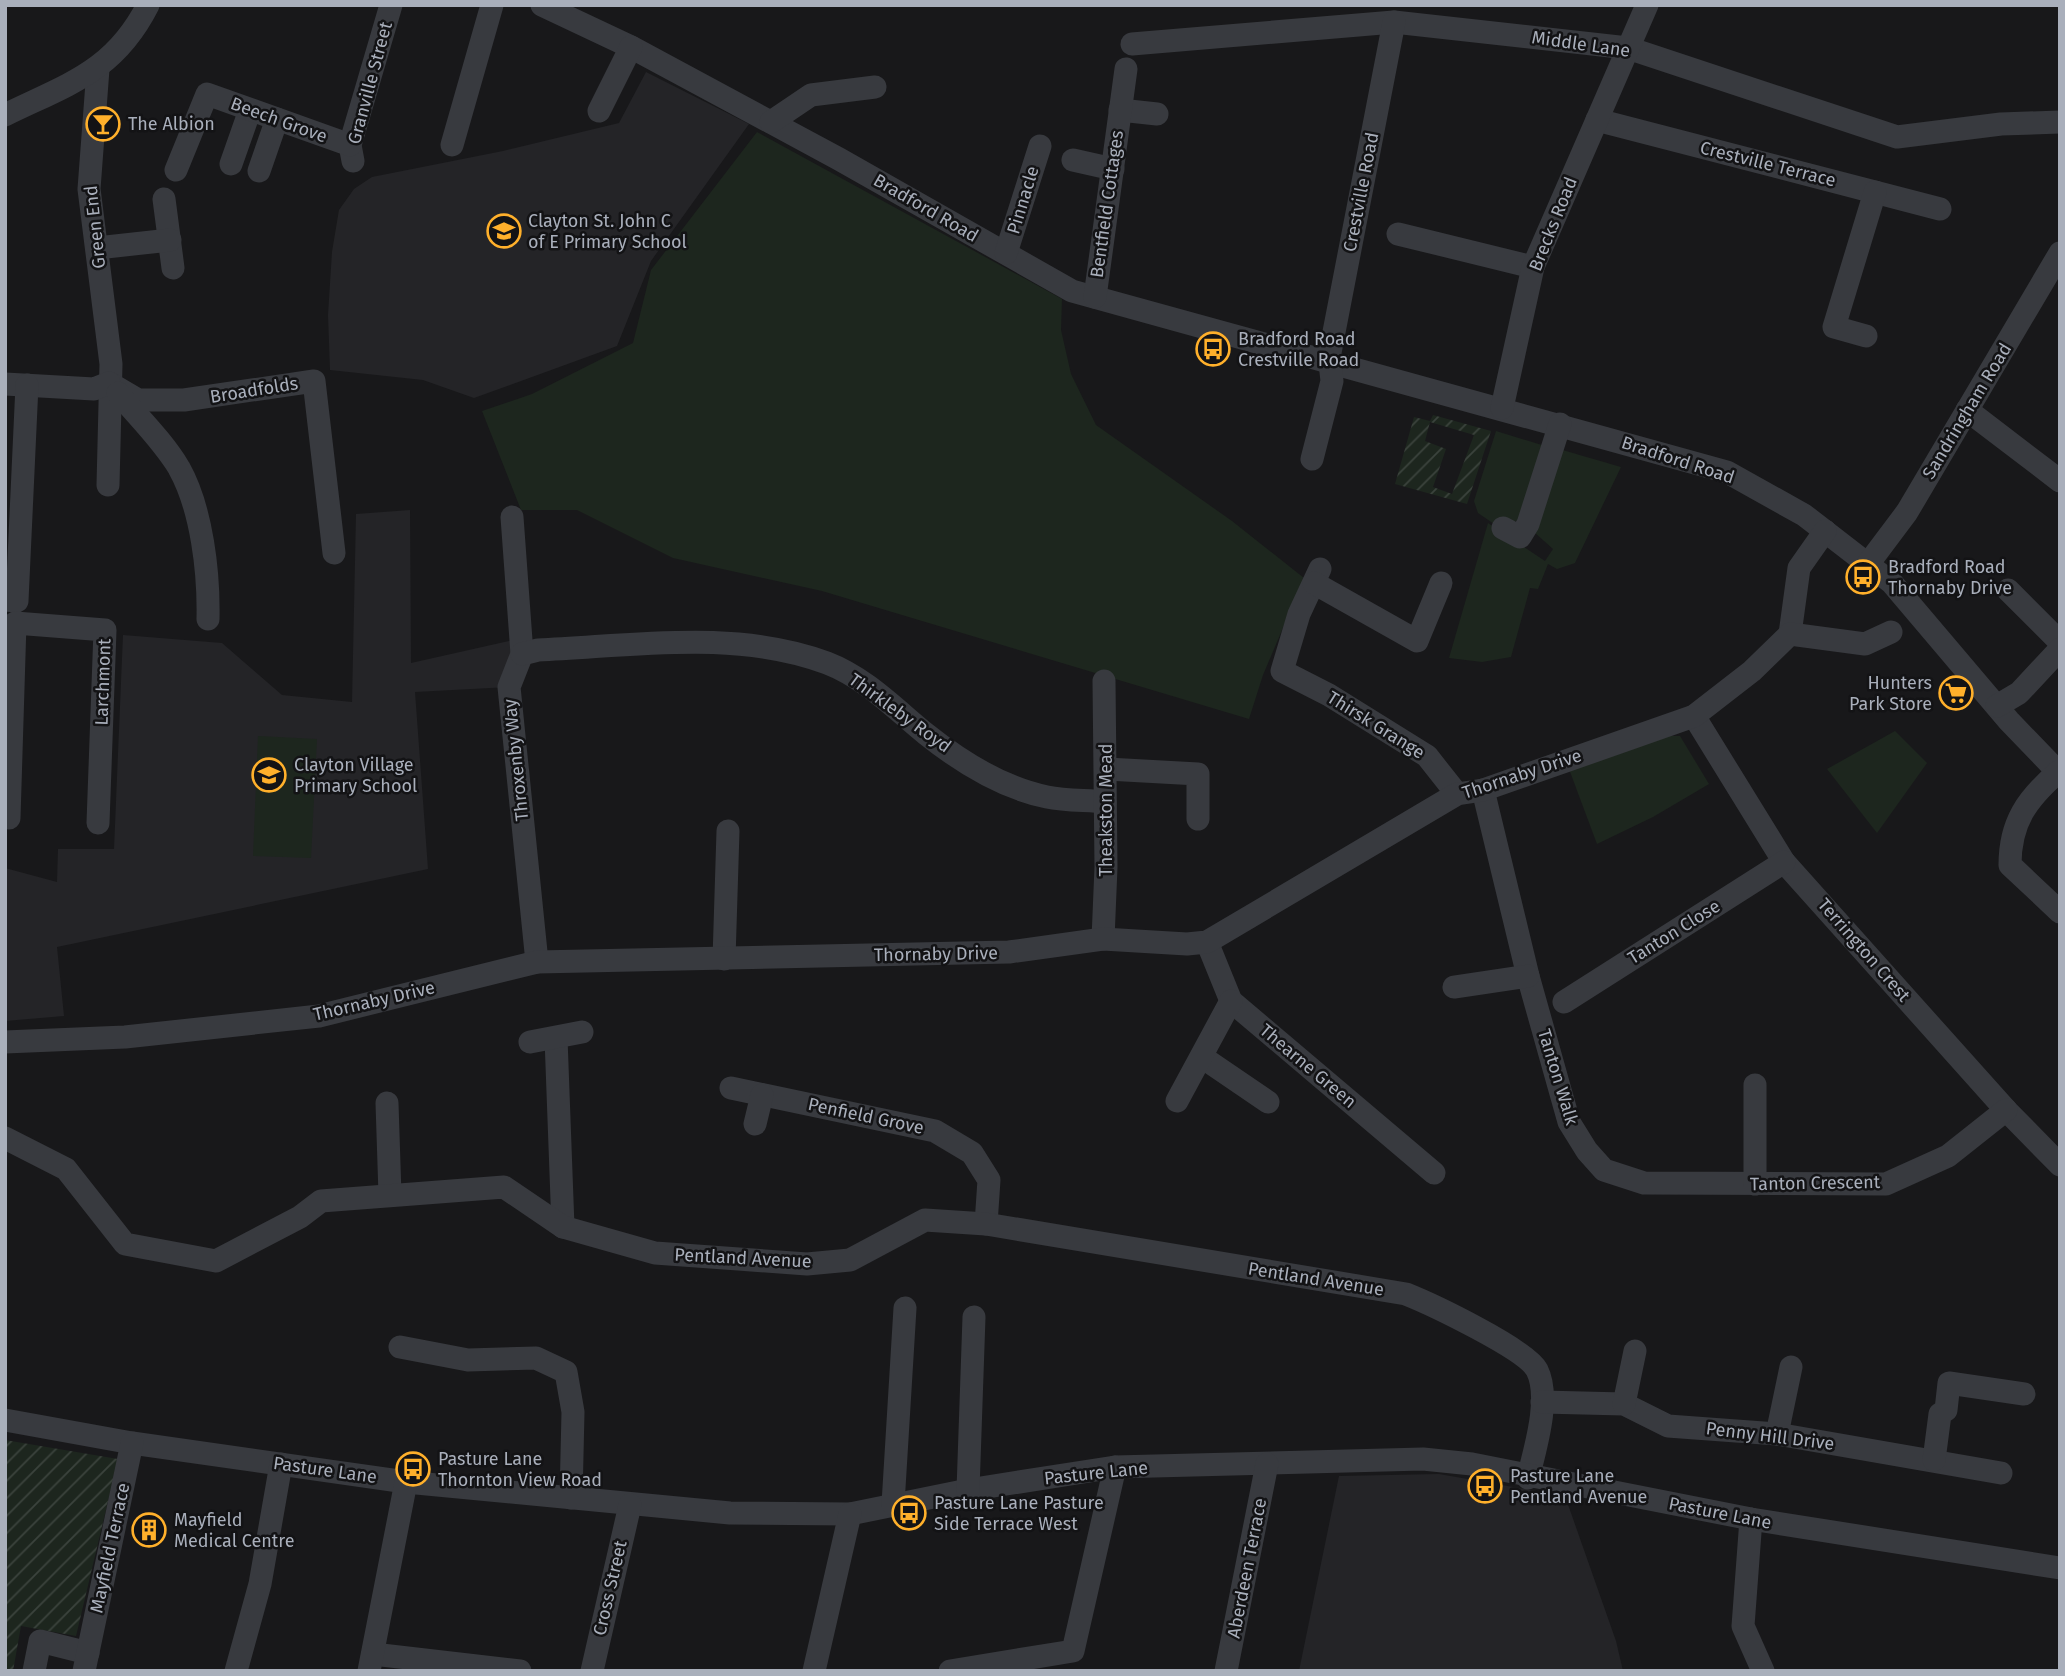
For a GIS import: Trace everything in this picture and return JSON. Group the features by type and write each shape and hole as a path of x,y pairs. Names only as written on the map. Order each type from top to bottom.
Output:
{"street":[{"path":"5,115 98,69 138,25 148,5"},
{"name":"Granville Street","path":"352,153 391,5"},
{"path":"452,145 492,5"},
{"name":"Bradford Road","path":"542,5 631,47 771,122 1072,291 1727,472 1804,515 1892,583 1997,706 2059,773 2031,796 2013,832 2010,865 2060,912"},
{"name":"Brecks Road","path":"1502,408 1533,267 1647,5"},
{"name":"Middle Lane","path":"1132,44 1394,22 1628,48 1897,137 2001,124 2060,122"},
{"name":"Crestville Road","path":"1329,363 1394,22"},
{"path":"600,111 631,47"},
{"name":"Green End","path":"98,69 89,189 111,364 108,485"},
{"name":"Bentfield Cottages","path":"1095,297 1126,69"},
{"path":"771,122 811,95 874,88"},
{"name":"Beech Grove","path":"176,170 207,94 277,119 352,153"},
{"path":"231,164 250,110"},
{"name":"Bentfield Cottages","path":"1120,110 1157,114"},
{"path":"259,171 277,119"},
{"name":"Crestville Terrace","path":"1597,120 1940,209"},
{"name":"Pinnacle","path":"1006,253 1040,146"},
{"path":"1073,160 1113,169"},
{"path":"1866,337 1834,327 1875,192"},
{"path":"164,199 173,268"},
{"path":"1398,234 1533,267"},
{"path":"97,248 170,240"},
{"name":"Sandringham Road","path":"1868,564 1907,512 2060,253"},
{"path":"1312,459 1332,381 1329,363"},
{"name":"Broadfolds","path":"109,383 138,400 184,400 314,381 334,553"},
{"path":"9,818 16,385 94,389 109,383 178,468 195,505 209,593 208,619"},
{"path":"1967,410 2060,481"},
{"path":"1520,537 1528,524 1560,424"},
{"name":"Throxenby Way","path":"512,517 522,654 509,687 537,962"},
{"path":"1825,531 1799,568 1790,634 1865,643 1891,632"},
{"name":"Thirsk Grange","path":"1441,583 1417,641 1317,576 1299,614 1282,671 1329,695 1427,756 1457,794"},
{"path":"2008,590 2060,642"},
{"name":"Larchmont","path":"12,608 105,630 98,823"},
{"name":"Thornaby Drive","path":"5,1042 125,1037 320,1016 537,962 1009,952 1103,939 1187,944 1207,942 1457,794 1483,790 1694,716 1752,671 1790,634"},
{"name":"Thirkleby Royd","path":"522,654 538,650 721,642 776,648 829,664 876,691 928,735 998,781 1047,797 1105,802"},
{"path":"1997,706 2019,693 2060,649"},
{"name":"Theakston Mead","path":"1103,939 1107,769 1104,681"},
{"name":"Terrington Crest","path":"1694,716 1784,862 2006,1110 2060,1165"},
{"path":"1107,769 1198,774 1198,819"},
{"name":"Tanton Walk","path":"1483,790 1528,976 1569,1122 1587,1151 1604,1170"},
{"path":"724,959 728,831"},
{"name":"Tanton Close","path":"1564,1002 1784,862"},
{"name":"Thearne Green","path":"1207,942 1231,1001 1434,1173"},
{"path":"1454,987 1528,976"},
{"path":"1177,1101 1231,1001"},
{"path":"530,1042 582,1032"},
{"path":"556,1038 563,1227"},
{"path":"1202,1057 1268,1102"},
{"path":"1755,1085 1755,1184"},
{"name":"Penfield Grove","path":"731,1088 935,1131 972,1153 989,1180 986,1224"},
{"path":"755,1125 762,1095"},
{"path":"387,1103 390,1195"},
{"name":"Tanton Crescent","path":"1604,1170 1644,1183 1886,1184 1948,1156 2006,1110"},
{"name":"Pentland Avenue","path":"5,1138 66,1169 125,1244 216,1261 300,1217 321,1201 504,1187 563,1227 655,1253 807,1264 850,1260 925,1220 986,1224 1406,1294 1433,1304 1525,1356 1538,1371 1542,1402 1540,1429 1528,1478"},
{"path":"893,1504 905,1308"},
{"path":"968,1490 974,1317"},
{"path":"400,1347 468,1360 536,1358 566,1372 573,1412 571,1498"},
{"path":"1624,1404 1635,1351"},
{"path":"1777,1434 1791,1367"},
{"path":"1934,1460 1940,1414 1946,1410 1949,1382 2024,1394"},
{"name":"Penny Hill Drive","path":"1542,1402 1624,1404 1668,1426 1777,1434 2001,1473"},
{"name":"Pasture Lane","path":"5,1420 132,1444 406,1482 730,1513 850,1514 968,1490 1115,1467 1423,1460 1472,1464 1528,1478 1578,1485 1751,1520 2060,1568"},
{"name":"Mayfield Terrace","path":"34,1671 40,1641 86,1662 132,1444"},
{"path":"236,1671 260,1584 281,1464"},
{"name":"Aberdeen Terrace","path":"1226,1671 1267,1464"},
{"path":"950,1671 1073,1651 1115,1467"},
{"path":"406,1482 371,1662 520,1671"},
{"name":"Cross Street","path":"592,1671 629,1505"},
{"path":"814,1671 850,1514"},
{"path":"1751,1520 1743,1626 1763,1671"}],"shaded area":[{"name":"Clayton St. John C of E Primary School","path":"646,72 749,124 651,261 617,346 474,398 423,380 330,370 328,315 332,252 339,210 354,189 372,177 503,151 619,123"},
{"path":"757,132 1062,299 1061,330 1071,374 1096,425 1232,521 1304,578 1263,675 1249,719 822,591 673,558 577,510 521,510 482,411 532,394 633,343 651,270"},
{"path":"1433,415 1491,431 1467,504 1395,484 1414,417 1430,421","holes":["1430,422 1474,435 1452,494 1433,487 1446,449 1425,441"]},
{"path":"1496,431 1545,446 1519,520 1497,526 1478,513 1474,501"},
{"path":"1559,449 1621,467 1575,563 1557,569 1548,564 1538,589 1530,588 1511,657 1482,662 1449,658 1488,523 1545,561 1553,549 1534,532"},
{"name":"Clayton Village Primary School","path":"410,510 411,663 522,638 509,687 415,692 428,869 57,947 64,1016 5,1021 5,868 57,882 58,849 114,849 123,635 222,643 282,695 352,702 356,514"},
{"path":"1895,731 1927,763 1877,833 1827,769"},
{"path":"258,736 317,739 311,858 253,856"},
{"path":"1670,736 1680,736 1709,784 1653,817 1597,844 1569,769"},
{"path":"5,1440 118,1459 76,1636 21,1626 13,1671 5,1671"},
{"path":"1439,1474 1565,1496 1616,1641 1623,1671 1299,1671 1339,1476"}],"place":[{"name":"The Albion","path":"103,124"},
{"name":"Clayton St. John C of E Primary School","path":"504,231"},
{"name":"Bradford Road Crestville Road","path":"1213,349"},
{"name":"Bradford Road Thornaby Drive","path":"1863,577"},
{"name":"Hunters Park Store","path":"1956,693"},
{"name":"Clayton Village Primary School","path":"269,775"},
{"name":"Pasture Lane Thornton View Road","path":"413,1469"},
{"name":"Pasture Lane Pentland Avenue","path":"1485,1486"},
{"name":"Pasture Lane Pasture Side Terrace West","path":"909,1513"},
{"name":"Mayfield Medical Centre","path":"149,1530"}]}
